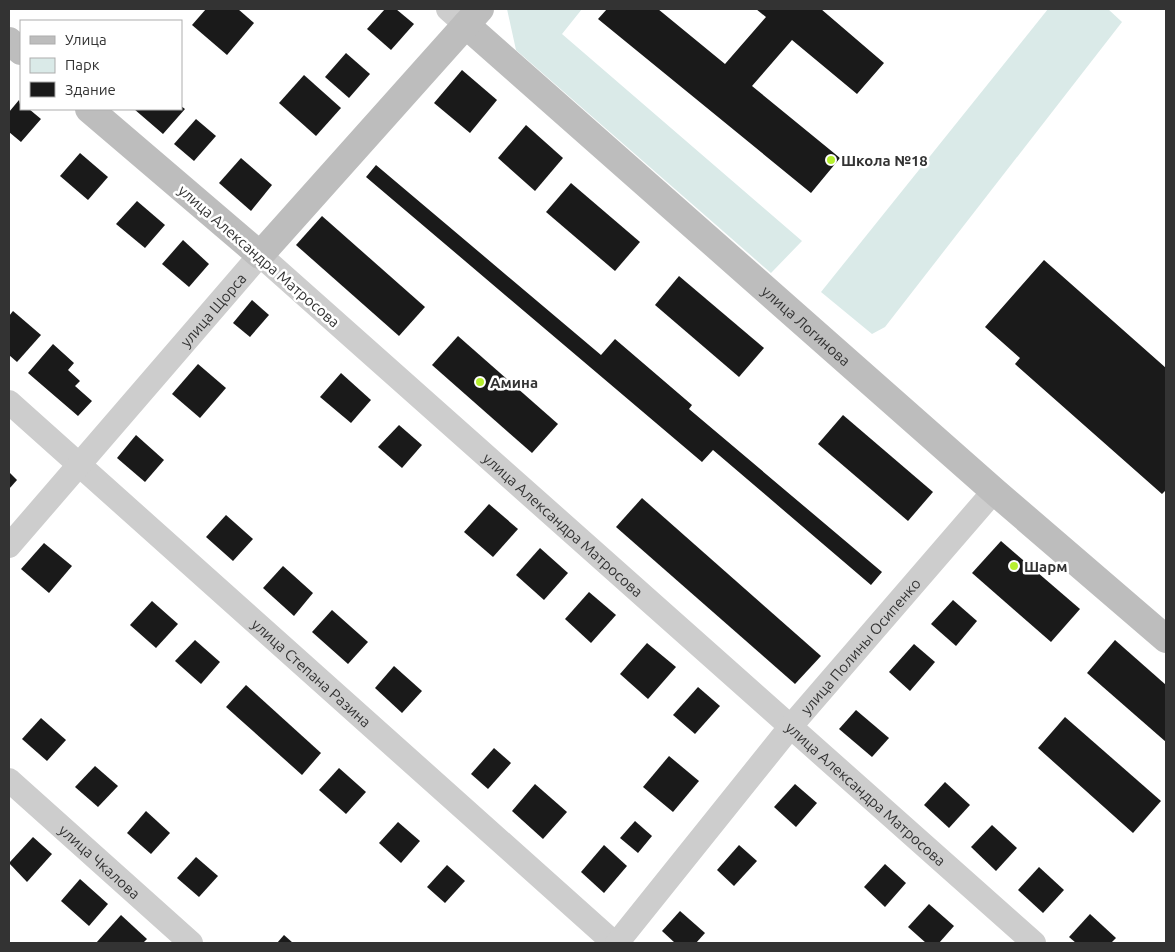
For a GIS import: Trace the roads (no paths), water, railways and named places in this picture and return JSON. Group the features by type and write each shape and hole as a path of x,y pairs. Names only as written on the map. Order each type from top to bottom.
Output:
{"street":[{"name":"улица Щорса","path":"9,546 417,76 465,14"},
{"name":"улица Логинова","path":"465,14 994,491 1166,639"},
{"path":"9,41 20,50"},
{"name":"улица Александра Матросова","path":"90,110 260,255 1034,943"},
{"name":"улица Степана Разина","path":"9,402 616,943"},
{"name":"улица Полины Осипенко","path":"616,943 791,726 994,491"},
{"name":"улица Чкалова","path":"9,780 191,943"}],"place":[{"name":"Школа №18","path":"831,160"},
{"name":"Амина","path":"480,382"},
{"name":"Шарм","path":"1014,566"}]}
